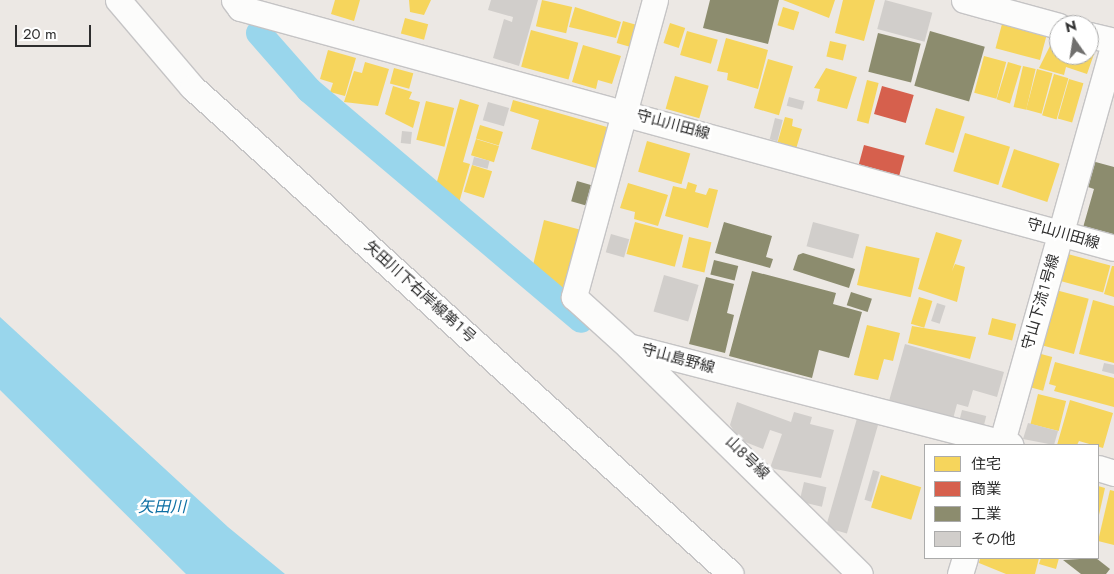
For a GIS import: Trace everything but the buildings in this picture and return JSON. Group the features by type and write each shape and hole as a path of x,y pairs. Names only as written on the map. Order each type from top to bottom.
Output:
{"street":[{"name":"矢田川下右岸線第１号","path":"118,0 192,87 730,574"},
{"path":"138,0 169,60"},
{"name":"守山川田線","path":"234,0 240,8 622,111 1114,248"},
{"name":"守山島野線","path":"655,0 622,111 574,297 628,346 1000,444"},
{"path":"964,0 1049,23"},
{"path":"1099,38 1114,42"},
{"name":"守山下流１号線","path":"1004,444 1114,42"},
{"name":"山８号線","path":"628,346 860,574"},
{"path":"1099,468 1114,472"},
{"path":"960,574 965,559"}],"water":[{"name":"矢田川","path":"0,317 228,527 285,574 186,574 0,390"}],"waterway":[{"path":"259,33 309,90 581,320"}]}
